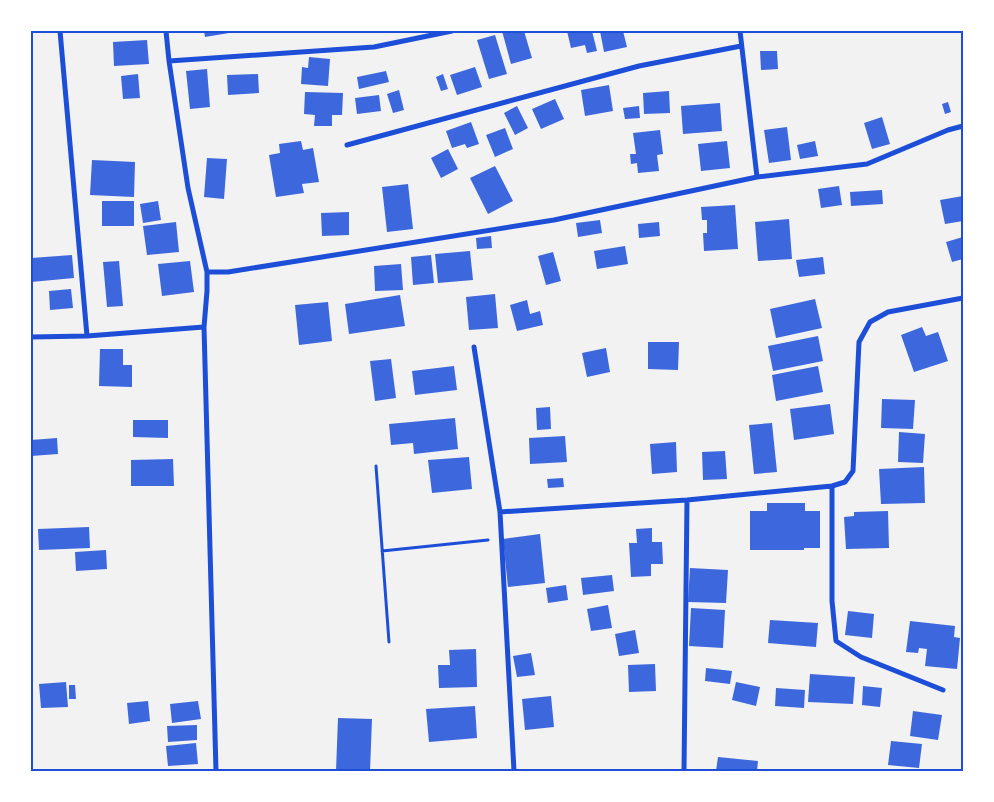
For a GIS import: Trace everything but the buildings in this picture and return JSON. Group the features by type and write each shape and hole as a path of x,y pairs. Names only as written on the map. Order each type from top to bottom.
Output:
{"street":[{"path":"60,31 87,336"},
{"path":"166,31 188,188 207,272 204,327 216,771"},
{"path":"169,61 374,48 452,31"},
{"path":"740,31 757,177"},
{"path":"346,145 639,66 741,46"},
{"path":"207,272 228,272 554,220 757,177 867,164 948,130 963,126"},
{"path":"500,512 686,500 832,486 845,482 853,470 859,342 870,322 888,312 963,298"},
{"path":"31,337 87,336 204,327"},
{"path":"474,348 500,512 514,771"},
{"path":"832,486 832,601 836,641 861,657 943,690"},
{"path":"684,771 686,500"}],"path":[{"path":"376,466 389,642"},
{"path":"382,551 501,539"}]}
